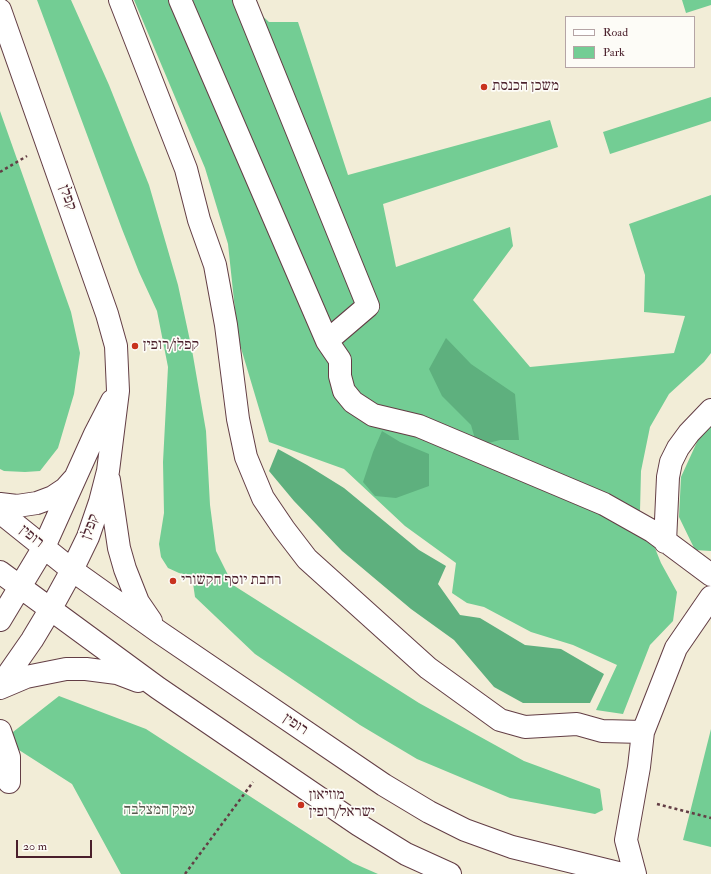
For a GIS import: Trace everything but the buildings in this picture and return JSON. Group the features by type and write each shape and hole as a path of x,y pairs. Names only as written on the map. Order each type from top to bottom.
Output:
{"street":[{"path":"120,0 186,170 199,220 215,265 226,325 238,419 246,457 263,498 284,528 307,559 428,668 500,720 525,727 577,724 602,731 643,732"},
{"path":"180,0 328,341 340,360 340,376 344,392 353,402 373,415 419,426 604,504 652,532 711,575"},
{"path":"244,0 368,306 328,341"},
{"name":"קפלן","path":"0,10 107,314 116,346 118,391 108,471 100,502 88,537 50,610 32,640 0,687"},
{"path":"0,620 44,547 95,434 118,391"},
{"path":"665,542 668,477 671,462 678,448 711,410"},
{"path":"108,471 119,548 126,574 138,602 159,632"},
{"path":"0,504 17,506 42,502 65,489 77,475"},
{"name":"רופין","path":"0,512 72,570 159,632 384,785 429,812 465,830 512,847 622,874"},
{"path":"0,572 158,688 359,825 406,854 450,874"},
{"path":"635,874 626,840 639,767 643,732 676,648 711,597"},
{"path":"0,687 33,675 66,669 86,669 117,673 158,688"},
{"path":"0,730 9,757 8,782"}],"path":[{"path":"0,172 48,144"},
{"path":"185,874 254,781"},
{"path":"633,798 711,818"}],"green space":[{"path":"37,0 71,0 109,85 149,185 178,285 192,350 206,431 210,505 216,551 233,585 419,703 524,761 600,789 603,810 595,814 510,798 417,759 360,725 255,654 195,597 192,576 179,573 168,568 161,557 159,544 164,513 163,462 168,367 157,311 139,272 122,229"},
{"path":"134,0 245,0 269,22 298,22 348,175 550,120 558,147 383,204 396,267 510,227 513,246 473,300 530,367 674,353 685,316 644,312 645,275 629,224 711,195 711,353 704,362 669,394 650,427 641,471 640,511 661,563 677,592 673,621 650,645 623,714 596,710 617,665 573,645 531,632 484,607 467,603 452,593 456,563 405,526 344,469 269,442 238,338 228,244 205,168"},
{"path":"682,0 711,0 711,5 686,13"},
{"path":"711,97 711,121 610,154 603,132"},
{"path":"0,111 71,312 80,353 74,394 58,448 40,471 4,471 0,469"},
{"path":"446,338 471,364 515,394 519,440 500,440 477,446 471,425 442,396 429,369"},
{"path":"711,421 711,551 695,550 679,517 681,477 702,431"},
{"path":"382,431 400,442 429,454 429,486 396,498 375,496 363,482"},
{"path":"278,449 344,488 419,550 446,566 438,584 460,615 480,618 525,645 561,649 604,674 590,703 523,703 494,687 454,640 411,609 342,551 294,501 269,471"},
{"name":"עמק המצלבה","path":"59,696 146,729 353,863 378,874 121,874 72,784 8,743 13,732"},
{"path":"711,729 711,847 683,840"}],"place":[{"name":"משכן הכנסת","path":"484,87"},
{"name":"קפלן/רופין","path":"135,346"},
{"name":"רחבת יוסף חקשורי","path":"173,581"},
{"name":"מוזיאון ישראל/רופין","path":"301,805"}]}
